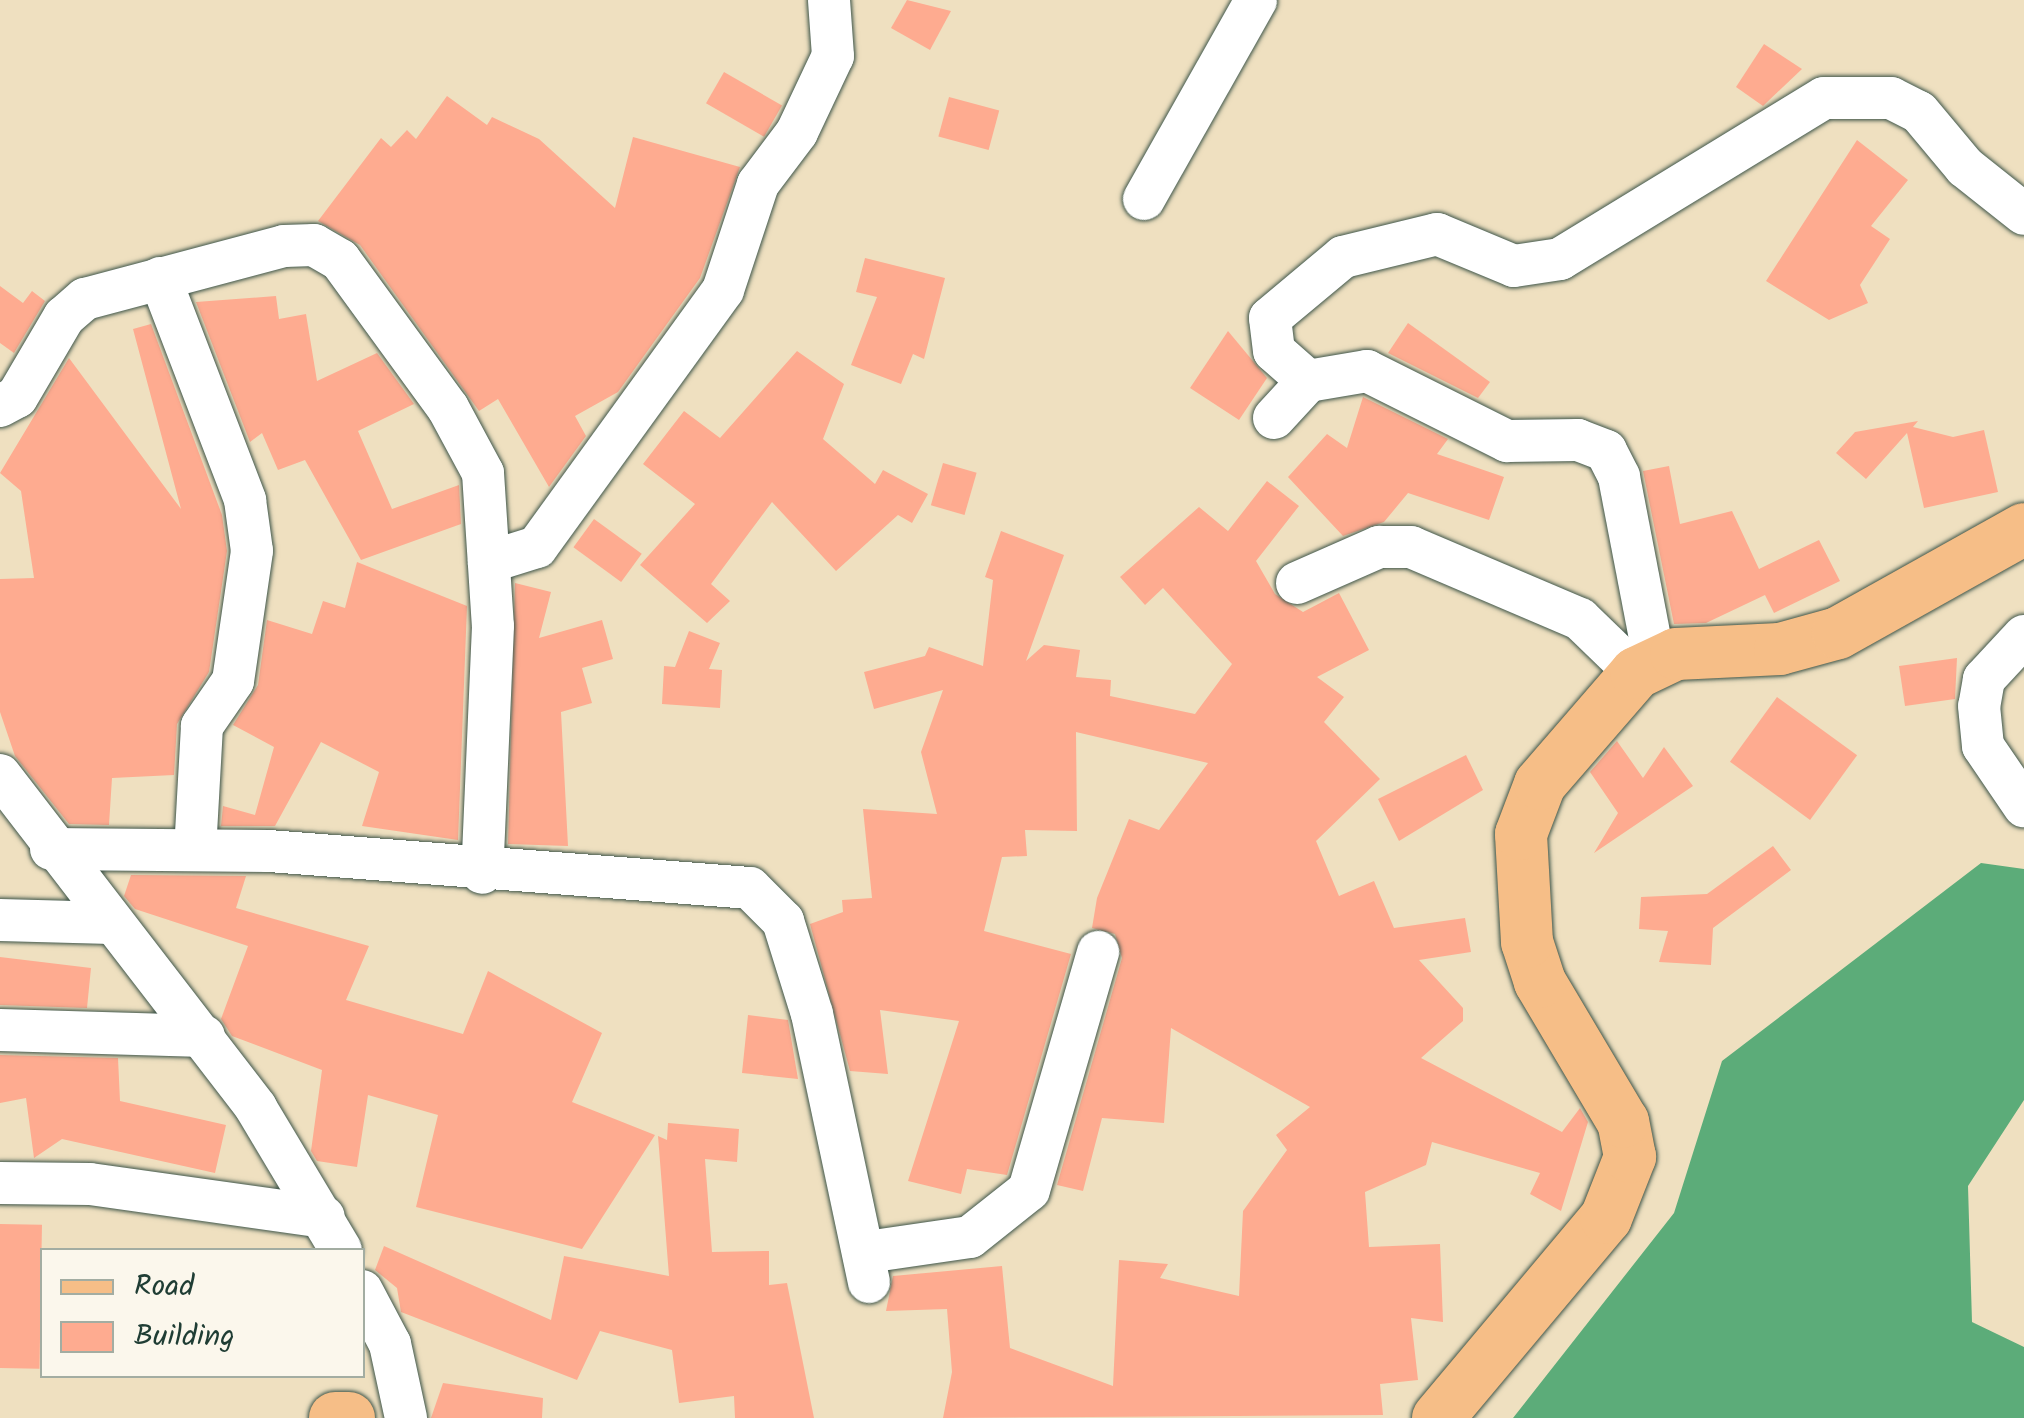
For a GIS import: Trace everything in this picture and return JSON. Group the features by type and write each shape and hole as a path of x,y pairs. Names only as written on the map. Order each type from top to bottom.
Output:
{"main road":[{"path":"1438,1418 1606,1218 1622,1186 1630,1157 1623,1122 1540,982 1527,942 1521,834 1540,784 1646,668 1838,633 2024,529"},
{"path":"334,1418 349,1418"}],"street":[{"path":"489,562 537,547 723,290 758,184 797,132 834,56 828,0"},
{"path":"1144,199 1256,0"},
{"path":"1308,381 1274,350 1270,318 1342,257 1437,234 1514,266 1560,259 1824,98 1891,98 1919,112 1965,167 2024,214"},
{"path":"0,406 17,397 74,307 160,278 300,244 340,260 472,449 487,497 482,873"},
{"path":"160,278 245,500 252,551 233,681 202,726 195,850"},
{"path":"1274,418 1308,381 1367,370 1506,441 1578,440 1606,451 1619,477 1646,668"},
{"path":"1297,583 1379,547 1411,546 1580,618 1646,668"},
{"path":"2024,636 1984,680 1979,706 1983,746 2024,806"},
{"path":"0,775 51,849 204,1036 332,1234"},
{"path":"51,849 195,850 482,873 728,880 769,902 812,1014 868,1267 970,1238 1029,1190 1098,952"},
{"path":"0,920 111,922"},
{"path":"0,1030 204,1036"},
{"path":"0,1183 129,1188 332,1234"},
{"path":"365,1297 390,1344 406,1418"}],"green space":[{"path":"1981,863 2024,869 2024,1100 1968,1186 1972,1322 2024,1347 2024,1418 1513,1418 1674,1213 1722,1061"}],"building":[{"path":"907,0 951,11 930,50 891,28"},
{"path":"1764,44 1802,69 1763,106 1736,87"},
{"path":"724,72 782,106 764,137 706,103"},
{"path":"447,96 487,125 492,117 539,139 615,208 633,137 740,167 700,278 618,392 575,416 586,436 549,487 498,399 479,411 360,245 318,221 381,138 391,147 407,130 416,139"},
{"path":"949,97 999,110 989,150 938,137"},
{"path":"1857,140 1908,180 1871,226 1890,239 1860,285 1868,303 1829,320 1766,281"},
{"path":"865,258 945,278 924,359 913,354 901,384 851,365 877,297 856,292"},
{"path":"0,286 23,303 32,291 45,301 14,353 0,343"},
{"path":"276,296 279,319 306,314 317,381 377,353 414,404 358,431 392,509 459,485 461,524 361,560 305,460 278,470 262,433 250,442 196,302"},
{"path":"1408,323 1490,382 1478,398 1388,353"},
{"path":"151,324 222,515 227,551 209,672 177,724 174,775 112,778 109,825 69,824 15,756 0,712 0,579 34,578 21,491 0,473 69,358 181,509 133,329"},
{"path":"1228,331 1267,378 1239,420 1190,388"},
{"path":"797,351 844,384 823,439 875,484 883,470 928,494 912,523 898,515 836,571 772,502 711,584 730,601 707,623 640,565 695,504 643,464 684,411 720,438"},
{"path":"1363,397 1448,439 1437,454 1504,477 1489,520 1408,493 1384,522 1343,536 1288,477 1327,434 1347,448"},
{"path":"1918,421 1913,427 1953,437 1984,430 1998,492 1924,508 1907,433 1866,479 1836,453 1855,432"},
{"path":"943,463 977,473 965,515 931,505"},
{"path":"1669,466 1680,524 1732,511 1759,569 1819,540 1840,581 1774,613 1765,595 1706,623 1674,624 1643,471"},
{"path":"1267,481 1299,506 1256,561 1275,594 1303,612 1339,593 1369,650 1317,677 1344,697 1324,722 1380,779 1316,841 1339,896 1374,881 1394,928 1465,918 1471,952 1419,960 1463,1008 1463,1021 1421,1058 1562,1132 1580,1108 1588,1122 1561,1211 1530,1194 1540,1173 1432,1142 1426,1165 1365,1192 1369,1247 1440,1244 1443,1322 1411,1318 1418,1380 1380,1384 1383,1415 943,1418 952,1372 947,1309 886,1311 893,1276 1002,1266 1010,1348 1113,1386 1119,1260 1168,1264 1160,1278 1239,1296 1243,1211 1287,1150 1276,1135 1310,1107 1171,1028 1164,1123 1102,1118 1083,1191 1057,1185 1122,958 1115,934 1092,928 1097,898 1129,819 1159,830 1208,763 1076,732 1077,831 1025,830 1027,856 1002,857 984,931 1071,954 1007,1175 967,1169 961,1194 908,1181 959,1021 880,1010 888,1074 850,1071 810,924 843,912 842,900 872,898 863,809 937,814 921,752 943,690 874,709 864,672 925,656 929,647 983,666 993,580 985,577 1001,531 1064,555 1026,661 1044,645 1080,650 1076,677 1111,680 1110,696 1195,714 1232,664 1163,588 1145,605 1120,577 1199,507 1228,531"},
{"path":"594,519 642,554 621,582 573,547"},
{"path":"357,562 467,606 458,840 362,826 379,772 321,742 275,826 221,826 223,806 255,815 274,747 233,725 258,685 267,620 312,634 323,601 345,608"},
{"path":"515,583 551,592 539,638 602,620 613,659 582,668 592,703 561,712 568,846 508,844"},
{"path":"689,631 720,643 709,669 722,670 720,708 662,704 664,666 675,667"},
{"path":"1957,658 1955,699 1905,706 1899,666"},
{"path":"1777,697 1857,755 1810,820 1730,762"},
{"path":"1617,741 1643,778 1664,747 1693,786 1594,853 1618,813 1590,772"},
{"path":"1466,755 1483,790 1399,841 1378,799"},
{"path":"1773,846 1791,870 1713,928 1711,965 1659,962 1668,931 1639,929 1641,897 1707,894"},
{"path":"131,875 246,876 236,908 369,946 346,1000 463,1034 488,971 602,1033 572,1102 655,1135 582,1249 416,1207 438,1115 368,1095 357,1167 317,1161 311,1151 322,1070 232,1036 221,1019 248,946 135,909 124,896"},
{"path":"0,957 91,968 87,1008 0,1005"},
{"path":"748,1015 788,1020 798,1079 742,1073"},
{"path":"0,1055 118,1058 120,1101 226,1125 215,1173 62,1139 34,1158 26,1098 0,1103"},
{"path":"668,1123 739,1129 737,1162 705,1159 712,1252 769,1251 769,1285 787,1283 814,1418 735,1418 734,1396 679,1403 672,1350 600,1331 577,1380 401,1312 397,1288 375,1270 384,1246 551,1320 564,1256 669,1276 658,1136 667,1140"},
{"path":"0,1224 42,1225 39,1369 0,1368"},
{"path":"443,1383 543,1398 542,1418 431,1418"}]}
